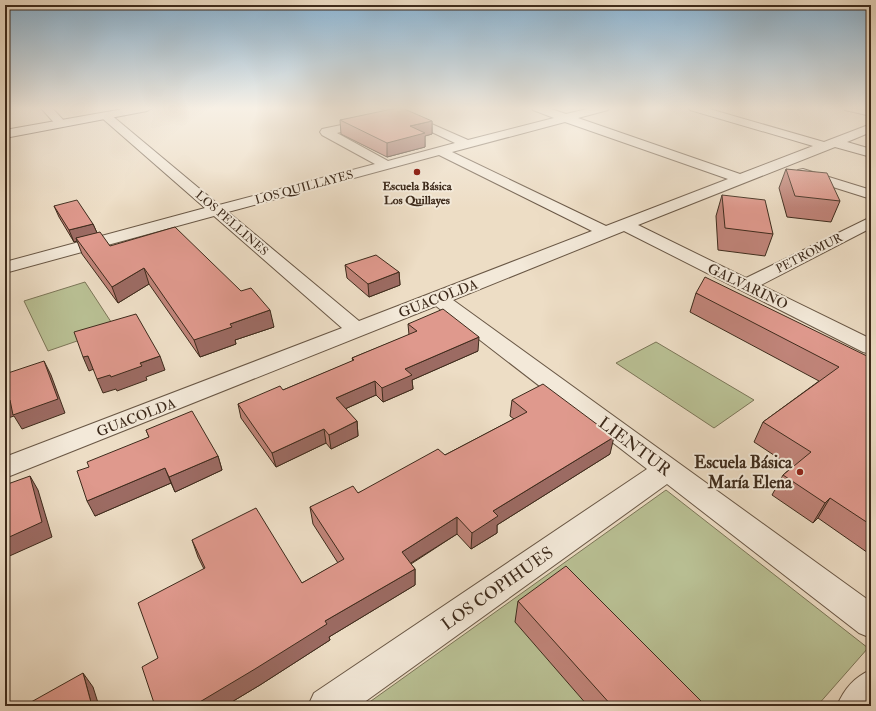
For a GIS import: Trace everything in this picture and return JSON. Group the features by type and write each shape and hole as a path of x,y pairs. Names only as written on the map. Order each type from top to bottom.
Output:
{"street":[{"name":"LOS PELLINES","path":"136,141 357,330"},
{"path":"343,141 386,165"},
{"path":"461,141 467,144"},
{"name":"LOS QUILLAYES","path":"5,268 478,141"},
{"path":"632,141 741,179"},
{"path":"818,141 871,153"},
{"name":"GUACOLDA","path":"5,468 836,141"},
{"path":"440,151 606,232"},
{"path":"777,165 871,195"},
{"name":"PETROMUR","path":"747,285 871,222"},
{"name":"GALVARINO","path":"625,224 871,346"},
{"name":"LIENTUR","path":"438,298 871,622"},
{"name":"LOS COPIHUES","path":"327,706 667,470"},
{"path":"856,706 871,688"}],"green space":[{"path":"85,282 115,328 48,351 24,301"},
{"path":"656,342 754,400 714,428 616,363"},
{"path":"666,490 868,648 817,706 364,706"}],"building":[{"path":"786,169 827,173 840,201 795,196"},
{"path":"722,195 765,200 773,234 725,228"},
{"path":"77,200 93,224 69,230 54,206"},
{"path":"175,227 241,291 251,288 270,310 230,324 232,327 194,340 144,268 112,287 76,238 100,232 110,246"},
{"path":"376,255 399,272 368,284 345,265"},
{"path":"705,277 871,358 871,525 830,498 825,503 783,475 811,452 763,422 839,367 696,293"},
{"path":"443,309 479,337 405,369 412,375 382,388 375,381 336,398 357,421 329,435 324,429 272,453 238,404 280,386 283,390 354,360 352,358 417,331 408,324"},
{"path":"136,314 160,356 140,363 142,366 111,377 110,375 97,379 88,356 83,357 74,332"},
{"path":"44,361 58,399 13,415 10,400 5,402 5,374"},
{"path":"543,384 614,437 493,511 498,516 472,533 457,517 402,552 415,569 325,621 327,624 193,706 155,706 142,667 158,658 138,603 205,568 192,540 256,508 302,583 344,559 310,507 353,486 358,493 438,449 445,455 527,412 512,400"},
{"path":"192,411 218,456 169,477 165,468 87,501 77,471 89,467 87,462 149,437 146,430"},
{"path":"30,476 42,522 5,539 5,485"},
{"path":"566,566 706,706 612,706 518,601"},
{"path":"83,673 92,706 24,706"}],"place":[{"name":"Escuela Básica Los Quillayes","path":"417,172"},
{"name":"Escuela Básica María Elena","path":"800,472"}]}
